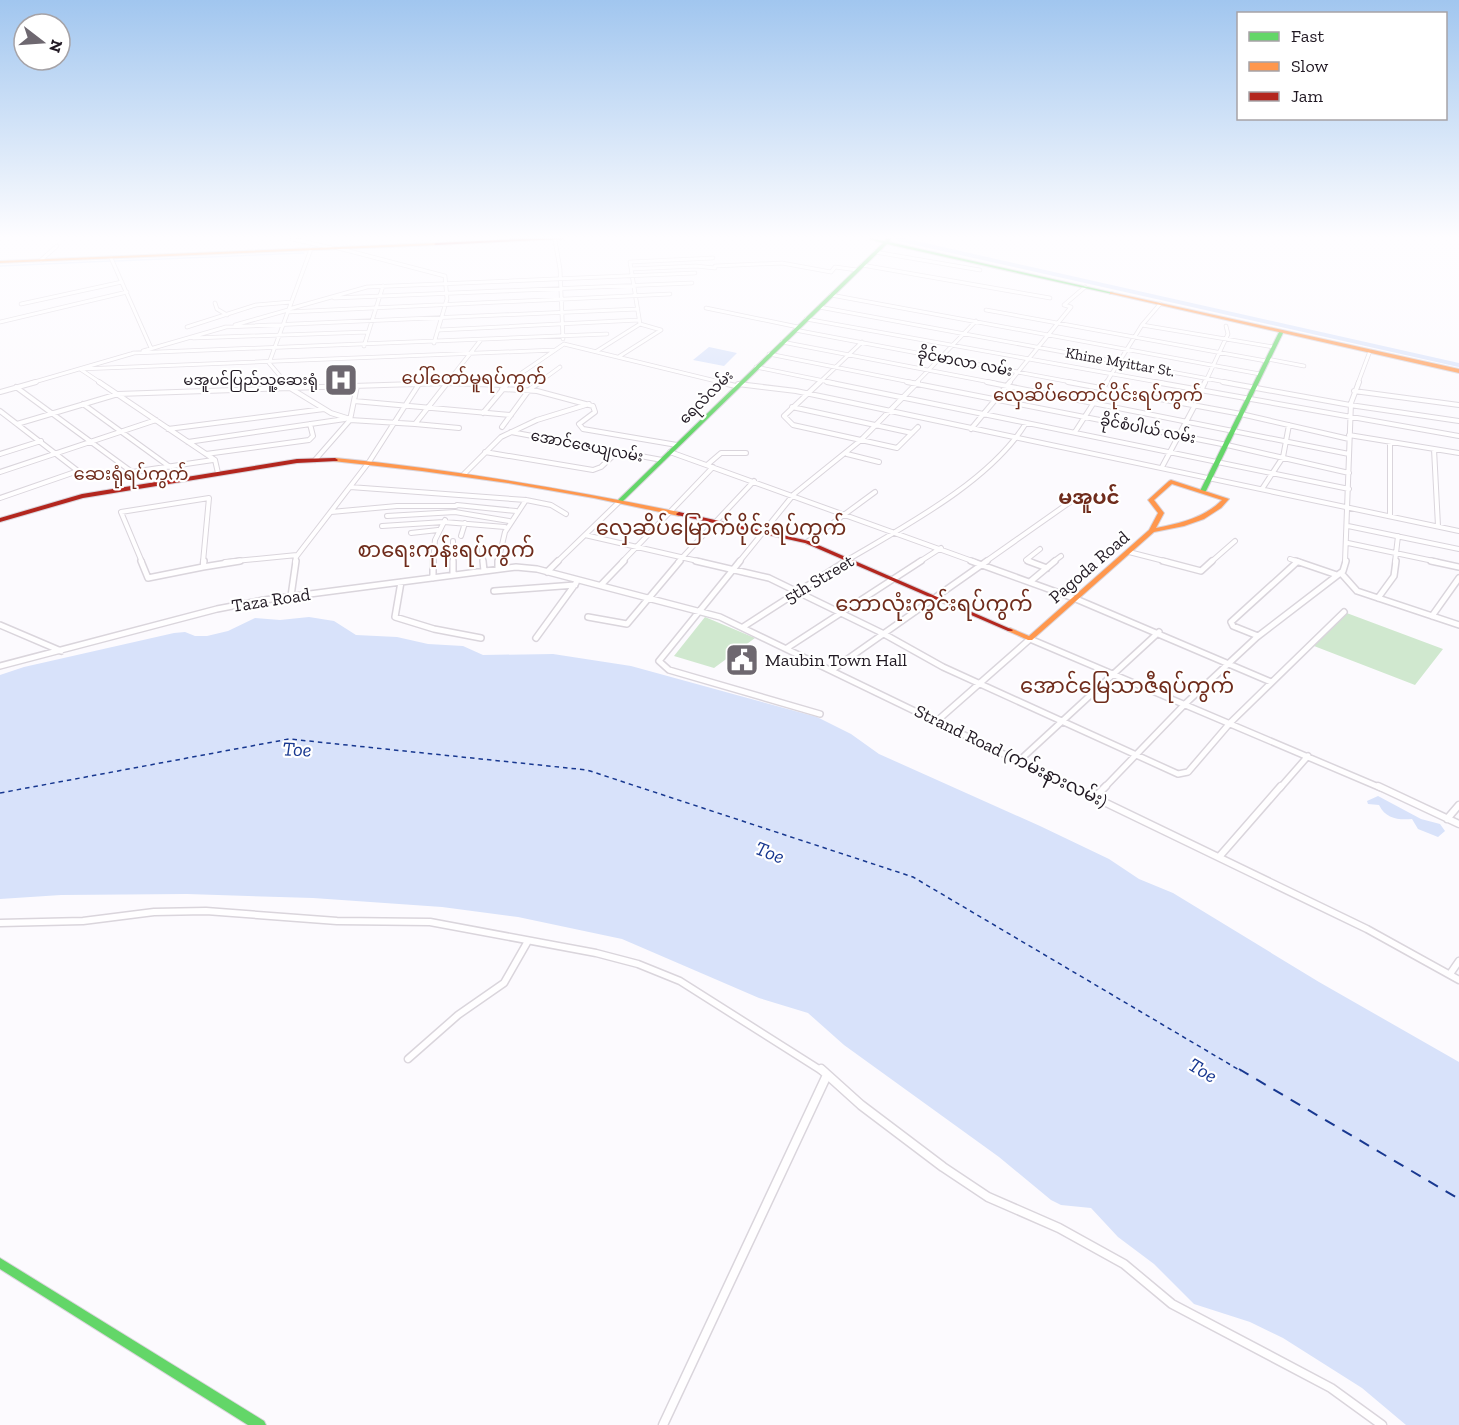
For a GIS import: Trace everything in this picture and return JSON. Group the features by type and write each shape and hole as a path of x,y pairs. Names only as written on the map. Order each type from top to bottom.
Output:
{"main road":[{"path":"1167,306 1459,371"},
{"name":"ရေလဲလမ်း","path":"620,501 819,307"},
{"path":"1203,490 1282,331"},
{"path":"0,520 82,496 218,473 315,460 369,462 464,474 620,501 807,542 1030,639"},
{"name":"Pagoda Road","path":"1030,639 1152,531 1161,513 1151,500 1171,482 1224,497 1225,500 1203,518 1152,531"},
{"path":"0,1263 260,1425"}],"street":[{"path":"0,322 70,306"},
{"path":"133,306 151,348"},
{"path":"216,306 217,309 227,315"},
{"path":"187,327 255,306"},
{"path":"269,363 290,306"},
{"path":"0,392 302,306"},
{"path":"288,310 434,306"},
{"path":"434,343 446,306"},
{"path":"561,306 564,344"},
{"path":"637,306 640,322"},
{"path":"890,306 1260,374"},
{"path":"971,429 1071,307 1066,306"},
{"path":"1075,432 1142,325 1159,306"},
{"name":"Khine Myittar St.","path":"819,307 1350,405"},
{"path":"364,346 376,308"},
{"path":"706,308 796,328"},
{"path":"225,327 638,309"},
{"path":"986,310 1304,366"},
{"path":"806,318 1459,436"},
{"path":"820,714 662,666 659,661 794,494 846,454 876,426 976,321"},
{"path":"597,351 640,322"},
{"path":"439,330 640,322 661,331 619,357"},
{"path":"1142,325 1274,347"},
{"path":"1202,391 1228,333 1226,326"},
{"name":"ခိုင်မာလာ လမ်း","path":"796,328 1349,437 1459,453"},
{"path":"185,339 368,333"},
{"path":"133,354 607,334"},
{"path":"415,424 480,341"},
{"path":"782,342 1234,429 1349,454"},
{"path":"862,342 784,415 790,424 898,448 918,427"},
{"path":"483,413 503,387 564,344 737,385 806,393 1459,531"},
{"path":"80,369 555,350"},
{"path":"1095,796 1185,704 1258,636 1339,574 1347,555 1350,405 1370,351"},
{"name":"ခိုင်စံပါယ် လမ်း","path":"769,354 1227,445 1348,473"},
{"path":"269,363 290,388 324,409 350,420"},
{"path":"502,427 529,390 560,367"},
{"path":"756,367 1026,423 1170,450 1348,489"},
{"path":"80,369 206,454 217,464 218,473"},
{"path":"17,424 118,394 447,383 529,390 589,404 596,410 579,424 583,429 677,445"},
{"path":"291,596 297,555 369,462 419,384"},
{"path":"315,460 344,430 350,420 357,386"},
{"path":"16,387 132,472 213,460"},
{"path":"1354,391 1459,405"},
{"path":"354,401 511,415"},
{"path":"464,474 485,452 512,432 537,420 589,404"},
{"path":"83,405 170,467"},
{"path":"1162,467 1195,405"},
{"path":"1350,405 1459,421"},
{"path":"792,407 912,433"},
{"path":"168,429 324,409"},
{"path":"0,411 78,471 0,498"},
{"path":"0,472 156,420"},
{"path":"188,442 350,420 459,428"},
{"name":"5th Street","path":"743,627 895,531 998,462 1018,438 1026,423"},
{"path":"206,454 309,440 313,436 310,424"},
{"path":"1262,489 1283,457 1288,441 1289,425"},
{"name":"အောင်ဇေယျလမ်း","path":"512,432 662,460"},
{"path":"0,454 41,441"},
{"path":"1390,442 1390,516"},
{"path":"1434,448 1438,526"},
{"path":"485,452 593,470 601,467 616,452"},
{"path":"670,452 794,494 1076,598 1271,682"},
{"path":"706,465 721,453 746,453"},
{"path":"846,454 879,462"},
{"path":"601,585 713,467"},
{"path":"588,617 625,625 682,558 754,481"},
{"path":"350,487 393,492 526,500 551,505 566,514"},
{"path":"807,542 875,492"},
{"path":"433,578 432,554 438,530 464,495"},
{"path":"203,567 208,498 122,511 147,578 258,557 297,555"},
{"path":"498,569 498,553 505,527 526,500"},
{"path":"832,670 1073,500"},
{"name":"ရေလဲလမ်း","path":"547,572 620,501"},
{"path":"331,512 397,506 456,506 516,511"},
{"path":"387,516 451,513 509,521"},
{"path":"382,526 444,522 505,527"},
{"path":"461,536 465,523"},
{"path":"1348,526 1459,549"},
{"path":"411,533 438,530"},
{"path":"585,535 769,578 884,634 943,667 1178,774 1184,774 1230,723 1344,612"},
{"path":"1378,598 1394,576 1398,536"},
{"path":"1129,552 1201,571 1235,540"},
{"path":"453,541 453,575"},
{"path":"1347,543 1459,567"},
{"path":"787,648 941,548"},
{"path":"482,549 484,571"},
{"path":"1040,549 1026,560 1047,568"},
{"path":"1031,581 1061,556"},
{"path":"1290,559 1339,574 1352,588 1459,625"},
{"path":"1258,636 1231,625 1231,622 1297,562"},
{"name":"Taza Road","path":"0,666 217,609 291,596 498,569 525,567 547,572"},
{"name":"Strand Road (ကမ်းနားလမ်း)","path":"547,572 577,582 601,585 699,611 743,627 1367,929 1459,980"},
{"path":"1432,616 1459,578"},
{"path":"401,582 395,617 434,629 481,638"},
{"path":"494,591 577,582"},
{"path":"536,638 577,582"},
{"path":"0,625 62,651"},
{"path":"1020,760 1159,632"},
{"path":"1030,639 1308,756 1459,824"},
{"name":"Pagoda Road","path":"938,720 1030,639"},
{"path":"1219,857 1308,756"},
{"path":"1447,819 1459,805"},
{"path":"0,923 83,921 154,912 206,911 337,921 430,922 622,959 680,981 771,1036 827,1075 861,1105 943,1167 988,1197 1059,1228 1124,1264 1172,1304 1331,1388 1382,1425"},
{"path":"408,1059 458,1015 504,983 528,941"},
{"path":"1450,974 1459,961"},
{"path":"663,1425 827,1075"}],"green space":[{"path":"1344,612 1443,649 1415,685 1314,646"},
{"path":"705,617 755,638 714,668 674,656"}],"water":[{"path":"709,347 737,353 724,366 693,360"},
{"name":"Toe","path":"309,617 334,621 356,635 397,637 428,644 463,646 483,655 553,654 631,666 817,717 851,734 879,754 1040,826 1109,859 1139,879 1173,893 1319,982 1459,1062 1459,1425 1406,1425 1362,1388 1283,1338 1250,1322 1194,1304 1154,1264 1118,1237 1091,1208 1061,1205 1051,1200 999,1157 844,1045 808,1013 759,998 622,939 518,917 442,907 313,898 187,894 61,895 0,899 0,675 24,667 174,633 185,632 195,636 207,636 228,631 255,618 280,620"},
{"path":"1378,796 1421,819 1440,824 1445,831 1438,837 1418,829 1412,819 1393,818 1379,805 1368,804 1367,801"}],"waterway":[{"path":"1194,306 1459,365"}],"ferry route":[{"path":"0,793 289,739 587,770 913,877 1241,1071"},
{"path":"1239,1069 1459,1199"}],"traffic: fast":[{"path":"620,501 821,306"},
{"path":"1203,491 1282,331"},
{"path":"0,1263 260,1425"}],"traffic: slow":[{"path":"1168,306 1459,371"},
{"path":"335,460 508,481 679,514"},
{"path":"1010,630 1030,639 1152,531 1161,513 1151,500 1171,482 1226,499 1201,518 1152,531"}],"traffic: jam":[{"path":"0,520 82,496 297,461 335,460"},
{"path":"679,514 807,542 1010,630"}],"place":[{"name":"မအူပင်ပြည်သူ့ဆေးရုံ","path":"341,380"},
{"name":"Maubin Town Hall","path":"742,660"}],"district":[{"name":"ပေါ်တော်မူရပ်ကွက်","path":"474,378"},
{"name":"လှေဆိပ်တောင်ပိုင်းရပ်ကွက်","path":"1098,395"},
{"name":"ဆေးရုံရပ်ကွက်","path":"131,474"},
{"name":"မအူပင်","path":"1089,497"},
{"name":"လှေဆိပ်မြောက်ပိုင်းရပ်ကွက်","path":"721,527"},
{"name":"စာရေးကုန်းရပ်ကွက်","path":"446,549"},
{"name":"ဘောလုံးကွင်းရပ်ကွက်","path":"934,603"},
{"name":"အောင်မြေသာဇီရပ်ကွက်","path":"1127,685"}]}
